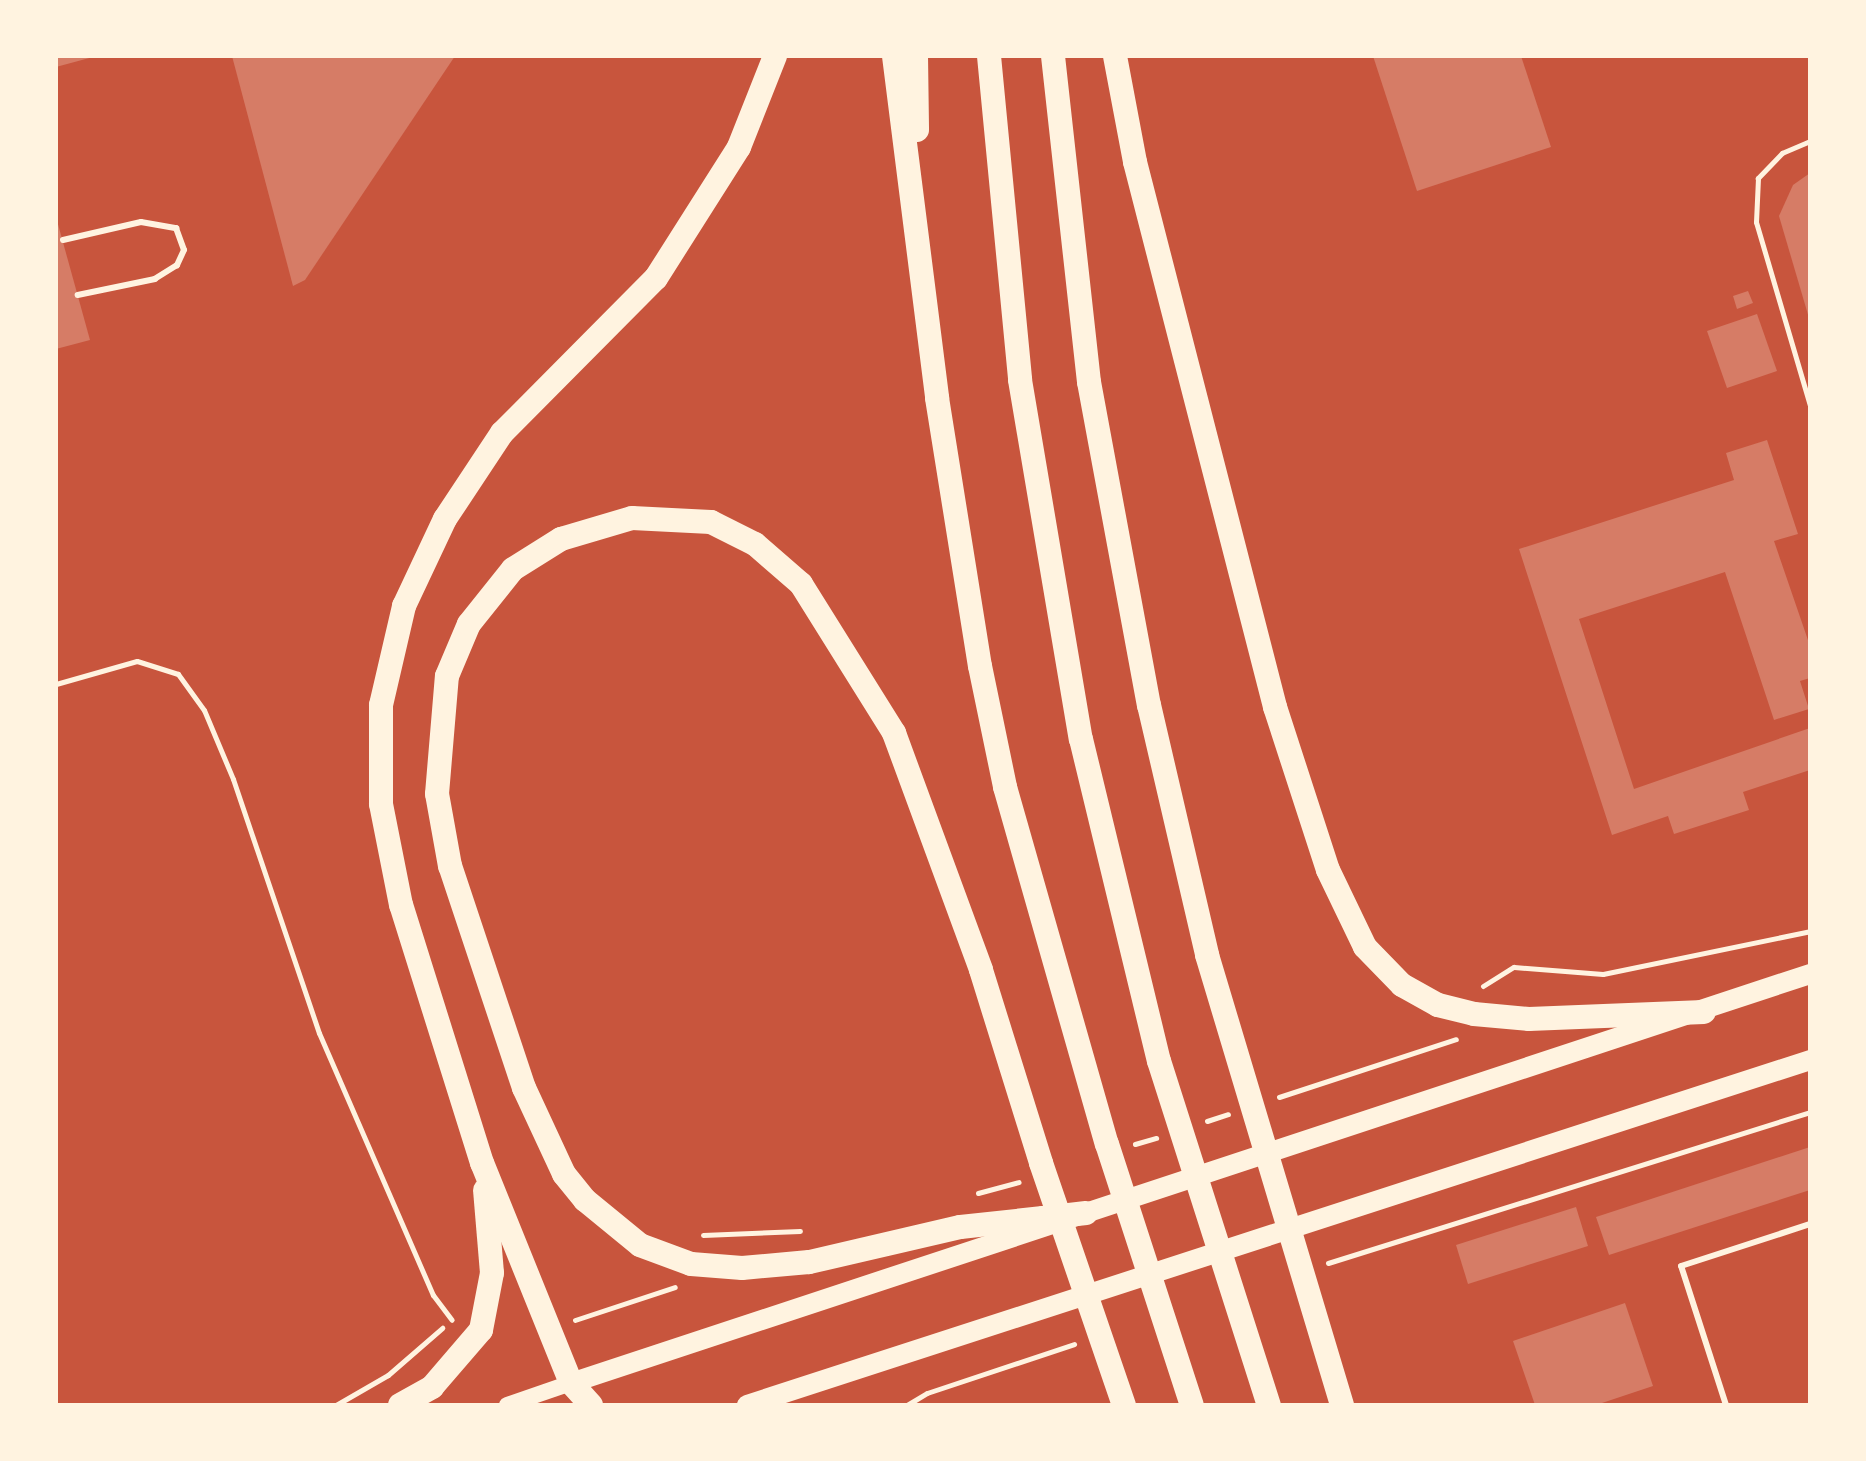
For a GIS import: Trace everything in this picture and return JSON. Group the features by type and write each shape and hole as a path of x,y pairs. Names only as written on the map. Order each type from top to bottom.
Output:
{"highway":[{"path":"591,1405 571,1383 482,1163 401,905 381,804 381,705 404,606 445,519 502,433 656,278 739,147 775,56"},
{"path":"894,56 940,414 993,726 1107,1144 1188,1395"},
{"path":"916,56 919,245"},
{"path":"989,56 1005,258 1048,561 1117,901 1176,1120 1251,1359 1269,1405"},
{"path":"1053,56 1073,269 1114,519 1176,830 1246,1097 1342,1405"},
{"path":"1115,56 1135,162 1275,707 1328,870 1365,947 1402,985 1438,1005 1474,1014 1529,1019 1704,1012"},
{"path":"1086,1213 960,1227 809,1262 742,1268 691,1264 640,1245 585,1200 564,1174 524,1088 450,866 437,794 447,676 469,624 513,569 561,539 632,518 711,522 755,544 801,584 894,733 981,970 1041,1163 1124,1405"},
{"path":"400,1405 432,1387 463,1355 481,1330 489,1307 492,1273 482,1163"},
{"path":"1319,1336 1352,1405"}],"main road":[{"path":"507,1405 1704,1012 1810,974"},
{"path":"747,1405 1810,1060"}],"lane":[{"path":"63,240 141,222 176,228 184,250 177,265 155,279 78,295"},
{"path":"1726,1405 1681,1266 1810,1224"}],"path":[{"path":"1810,141 1782,153 1758,178 1756,222 1810,405"},
{"path":"56,684 137,661 178,674 204,710 233,779 319,1033 433,1295 452,1320"},
{"path":"1320,1266 1810,1112"},
{"path":"907,1405 927,1393 1078,1343"}],"building":[{"path":"56,56 93,56 93,57 56,67"},
{"path":"232,56 455,56 305,280 293,286"},
{"path":"1373,56 1521,56 1551,147 1417,191"},
{"path":"1810,173 1809,318 1779,216 1793,185"},
{"path":"56,217 90,340 56,349"},
{"path":"1748,291 1753,303 1737,309 1733,296"},
{"path":"1757,314 1777,371 1727,388 1707,331"},
{"path":"1767,440 1798,534 1774,541 1810,646 1810,678 1800,681 1809,709 1774,720 1725,572 1579,619 1634,789 1810,728 1810,770 1743,792 1749,810 1674,834 1668,816 1612,835 1519,549 1734,480 1726,453"},
{"path":"1810,1147 1810,1190 1609,1255 1596,1217"},
{"path":"1576,1207 1588,1246 1468,1284 1456,1245"},
{"path":"1625,1303 1653,1386 1596,1405 1535,1405 1513,1341"}]}
